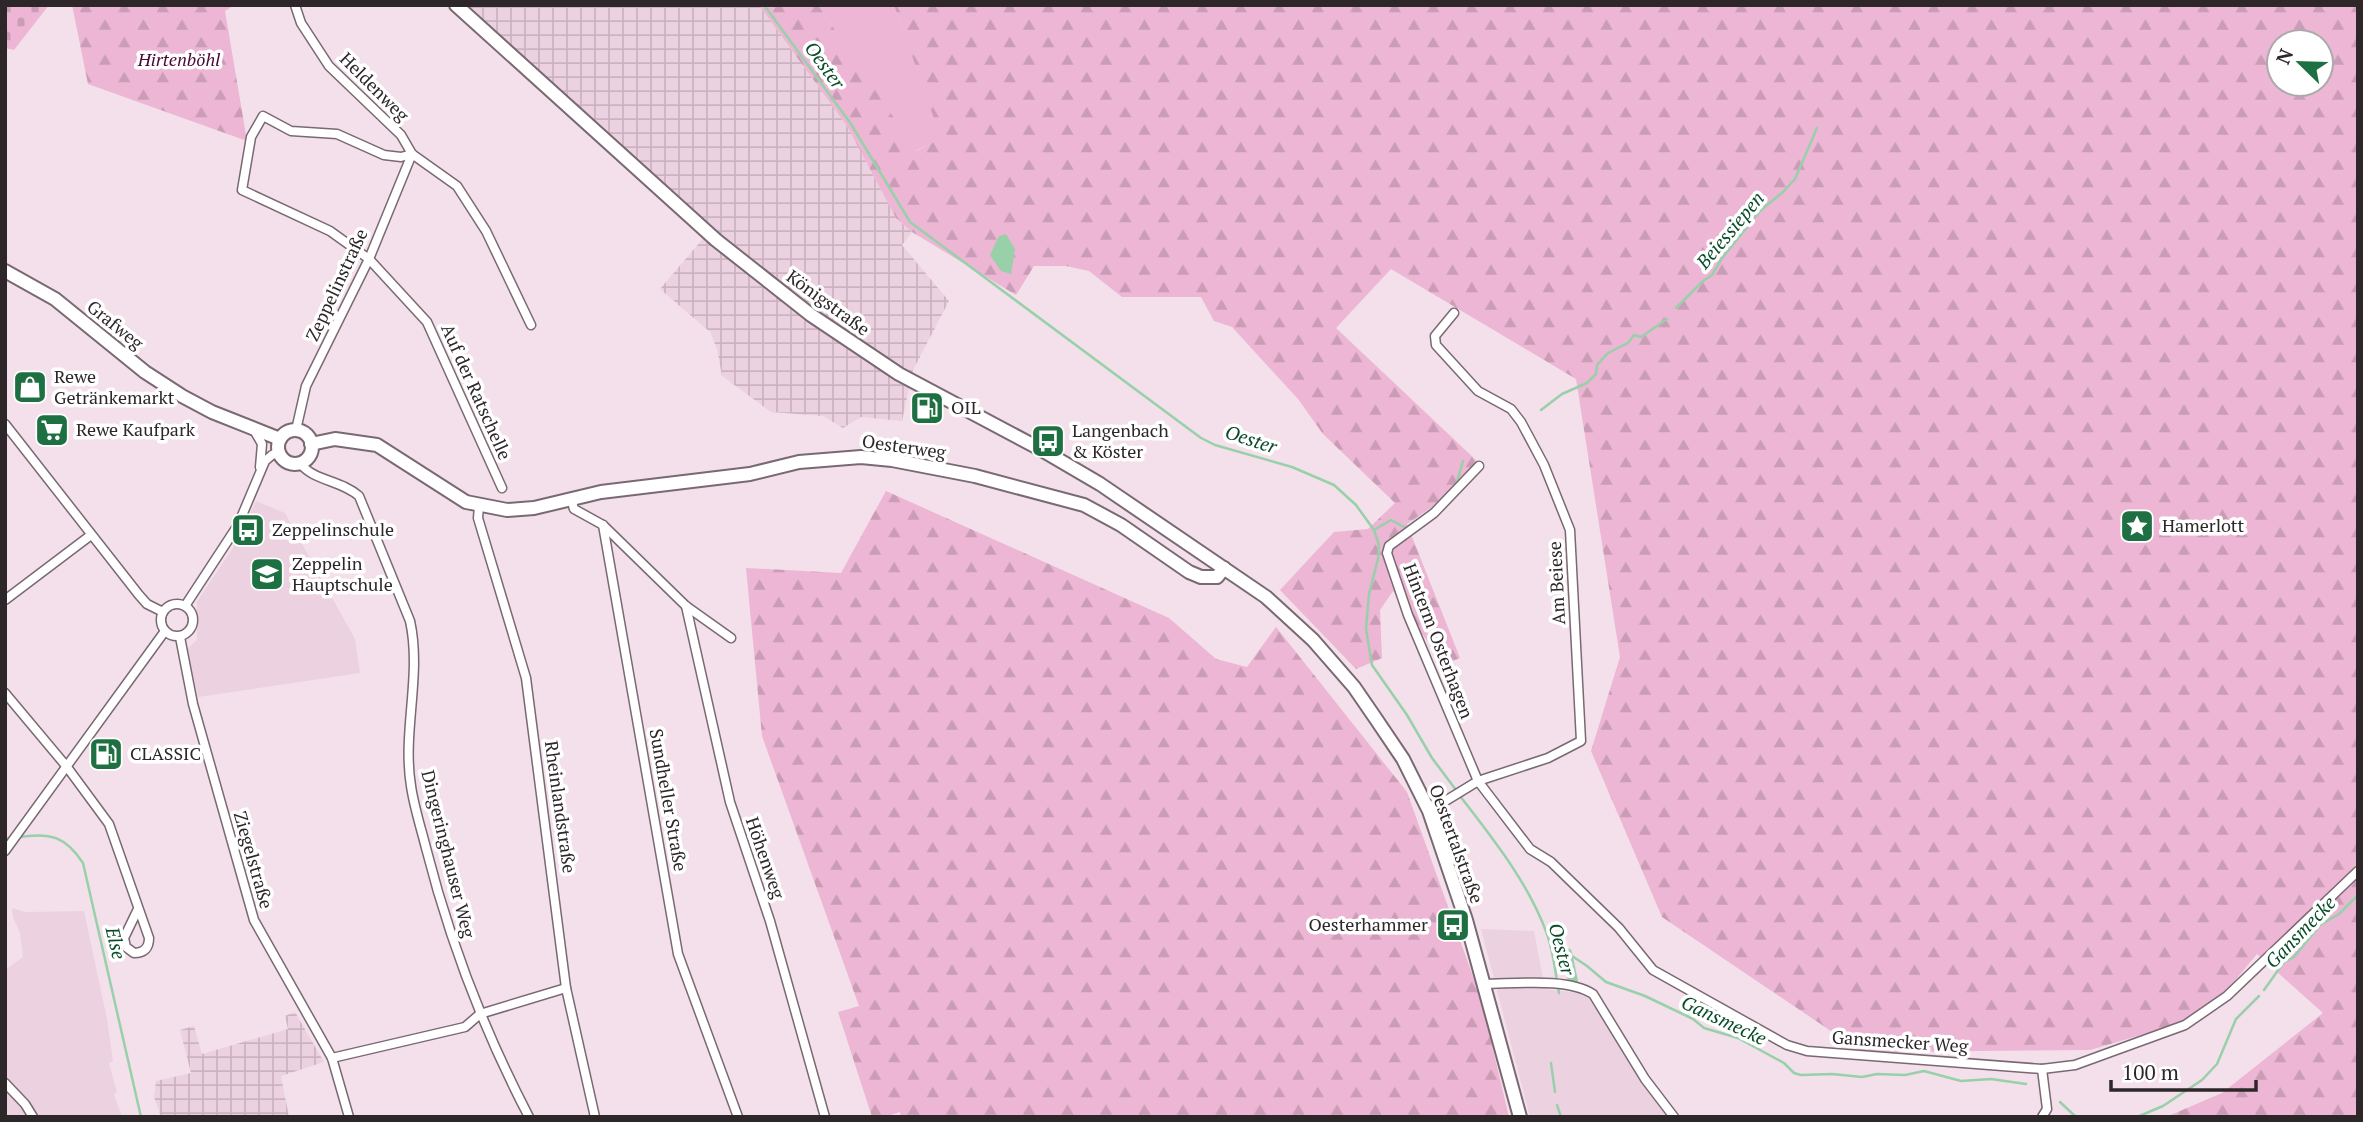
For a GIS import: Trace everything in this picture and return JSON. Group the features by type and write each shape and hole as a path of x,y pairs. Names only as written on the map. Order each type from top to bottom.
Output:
{"main road":[{"name":"Königstraße","path":"456,5 716,240 811,314 899,374 1100,484 1224,568"},
{"name":"Grafweg","path":"5,271 55,299 164,385 196,405 252,428 279,445 289,463 300,463"},
{"path":"279,445 287,432 296,430 306,434 311,443 310,453 300,463"},
{"path":"311,443 335,439 377,445 455,496 479,506"},
{"name":"Oesterweg","path":"479,506 513,510 534,508 601,492 750,474 799,463 872,457 975,476 1071,501 1121,525 1189,572 1201,577 1217,577 1224,568"},
{"name":"Oestertalstraße","path":"1224,568 1266,597 1313,640 1347,678 1403,759 1429,811 1465,920 1520,1117"}],"street":[{"name":"Heldenweg","path":"295,5 301,23 329,66 401,135 412,154"},
{"name":"Auf der Ratschelle","path":"412,154 401,157 384,155 337,134 291,131 263,116 251,137 242,190 330,231 369,260 427,322 502,488"},
{"path":"412,154 457,186 486,231 531,325"},
{"name":"Zeppelinstraße","path":"296,430 306,386 369,260 412,154"},
{"name":"Am Beiese","path":"1429,811 1475,784 1548,758 1580,741 1570,530 1544,465 1521,422 1511,410 1478,391 1436,345 1435,336 1454,313"},
{"path":"5,424 139,596 163,612"},
{"path":"252,428 262,444 260,472"},
{"path":"185,606 238,526 265,461 279,445"},
{"name":"Dingeringhauser Weg","path":"300,463 309,472 348,486 359,496 410,621 415,643 409,765 411,787 434,878 459,958 480,1014 529,1117"},
{"name":"Hinterm Osterhagen","path":"1475,784 1408,615 1387,553 1389,546 1434,513 1479,466"},
{"path":"571,499 574,509 603,525 686,606 731,638"},
{"name":"Rheinlandstraße","path":"479,506 478,518 526,678 566,988 596,1117"},
{"name":"Sundheller Straße","path":"603,525 678,954 738,1117"},
{"path":"5,600 91,535"},
{"path":"173,605 185,606 192,614 193,625 187,633 172,636 164,631 161,622 163,612 173,605"},
{"name":"Höhenweg","path":"686,606 730,802 770,921 825,1117"},
{"path":"6,850 164,631"},
{"name":"Ziegelstraße","path":"180,636 193,705 254,920 332,1058 349,1117"},
{"path":"5,693 67,767 109,824 138,909 149,943 143,951 134,953 126,947 124,938 138,909"},
{"name":"Gansmecker Weg","path":"1475,784 1530,849 1551,862 1619,928 1653,970 1787,1045 1807,1051 2042,1069 2075,1065 2185,1025 2227,996 2358,871"},
{"path":"1483,984 1551,983 1586,989 1593,994 1645,1079 1674,1117"},
{"path":"332,1058 465,1027 480,1014 566,988"},
{"path":"2042,1069 2048,1110 2042,1117"},
{"path":"5,1083 33,1117"}],"shaded area":[{"path":"457,5 759,5 847,126 896,218 912,232 902,245 949,301 913,370 902,421 861,417 843,428 823,416 771,412 722,376 717,349 710,332 660,289 712,228"},
{"path":"1006,234 1015,249 1011,274 1001,271 990,255 999,236"},
{"name":"Zeppelin Hauptschule","path":"256,501 285,513 355,639 360,673 198,697 187,649 197,640 196,603 234,546"},
{"path":"12,908 25,912 84,911 107,1019 113,1061 109,1063 117,1092 114,1094 122,1117 5,1117 5,970 23,957 20,933"},
{"path":"1481,929 1534,931 1545,989 1586,994 1642,1083 1668,1117 1530,1117"},
{"path":"295,1012 324,1062 281,1076 289,1117 161,1117 154,1097 156,1081 191,1073 180,1030 194,1026 202,1054 288,1029 285,1016"}],"green space":[{"path":"5,5 49,5 14,50 5,48"},
{"name":"Hirtenböhl","path":"72,5 234,5 225,11 247,141 88,84"},
{"path":"759,5 818,5 916,151 941,138 894,5 2358,5 2358,1117 2166,1117 2222,1093 2323,1013 2257,954 2223,995 2185,1022 2090,1050 1862,1052 1662,917 1591,751 1620,657 1576,379 1391,269 1336,328 1478,462 1432,507 1407,524 1460,658 1453,661 1436,654 1393,591 1380,610 1382,658 1356,669 1280,590 1334,532 1368,529 1395,503 1323,434 1298,399 1232,327 1214,321 1201,297 1122,297 1089,271 1066,266 1034,266 1016,295 912,232 896,218 847,126"},
{"path":"818,5 894,5 942,138 915,151"},
{"path":"886,491 1169,618 1216,659 1247,667 1276,627 1407,792 1481,999 1509,1117 901,1117 900,1112 885,1117 872,1117 838,1012 859,1006 762,736 746,568 841,573"}],"waterway":[{"name":"Oester","path":"764,5 851,124 910,222 1201,438 1215,445 1292,467 1334,485 1356,505 1374,530 1379,545 1369,594 1366,629 1372,665 1456,790"},
{"name":"Beiessiepen","path":"1676,308 1712,275 1722,258 1760,211 1795,179 1817,128"},
{"name":"Beiessiepen","path":"1541,410 1562,394 1587,383 1596,374 1597,365 1608,353 1628,343 1634,335 1641,337 1667,319"},
{"name":"Beiessiepen","path":"1456,485 1463,461"},
{"name":"Beiessiepen","path":"1374,530 1391,520 1406,528 1429,512"},
{"name":"Oester","path":"1460,796 1509,862 1530,897 1549,941 1559,993"},
{"name":"Else","path":"19,837 40,835 57,838 70,847 83,863 141,1117"},
{"name":"Else","path":"5,839 12,838"},
{"name":"Gansmecke","path":"2264,990 2284,962 2294,957 2320,925 2339,914 2358,895"},
{"name":"Gansmecke","path":"1551,942 1606,982 1645,996 1693,1019 1704,1028 1738,1038 1784,1063 1794,1073 1862,1077 1877,1074 1905,1075 1924,1071 1961,1081 1991,1079 2026,1084"},
{"path":"1567,953 1573,981"},
{"name":"Gansmecke","path":"2137,1117 2163,1106 2202,1080 2217,1064 2236,1019 2259,996"},
{"name":"Oester","path":"1551,1063 1555,1092"},
{"name":"Gansmecke","path":"2060,1102 2076,1117"},
{"name":"Oester","path":"1557,1105 1561,1117"}],"place":[{"name":"Rewe Getränkemarkt","path":"30,387"},
{"name":"OIL","path":"927,408"},
{"name":"Rewe Kaufpark","path":"52,430"},
{"name":"Langenbach & Köster","path":"1048,441"},
{"name":"Hamerlott","path":"2137,526"},
{"name":"Zeppelinschule","path":"248,530"},
{"name":"Zeppelin Hauptschule","path":"267,574"},
{"name":"CLASSIC","path":"106,754"},
{"name":"Oesterhammer","path":"1453,925"}]}
